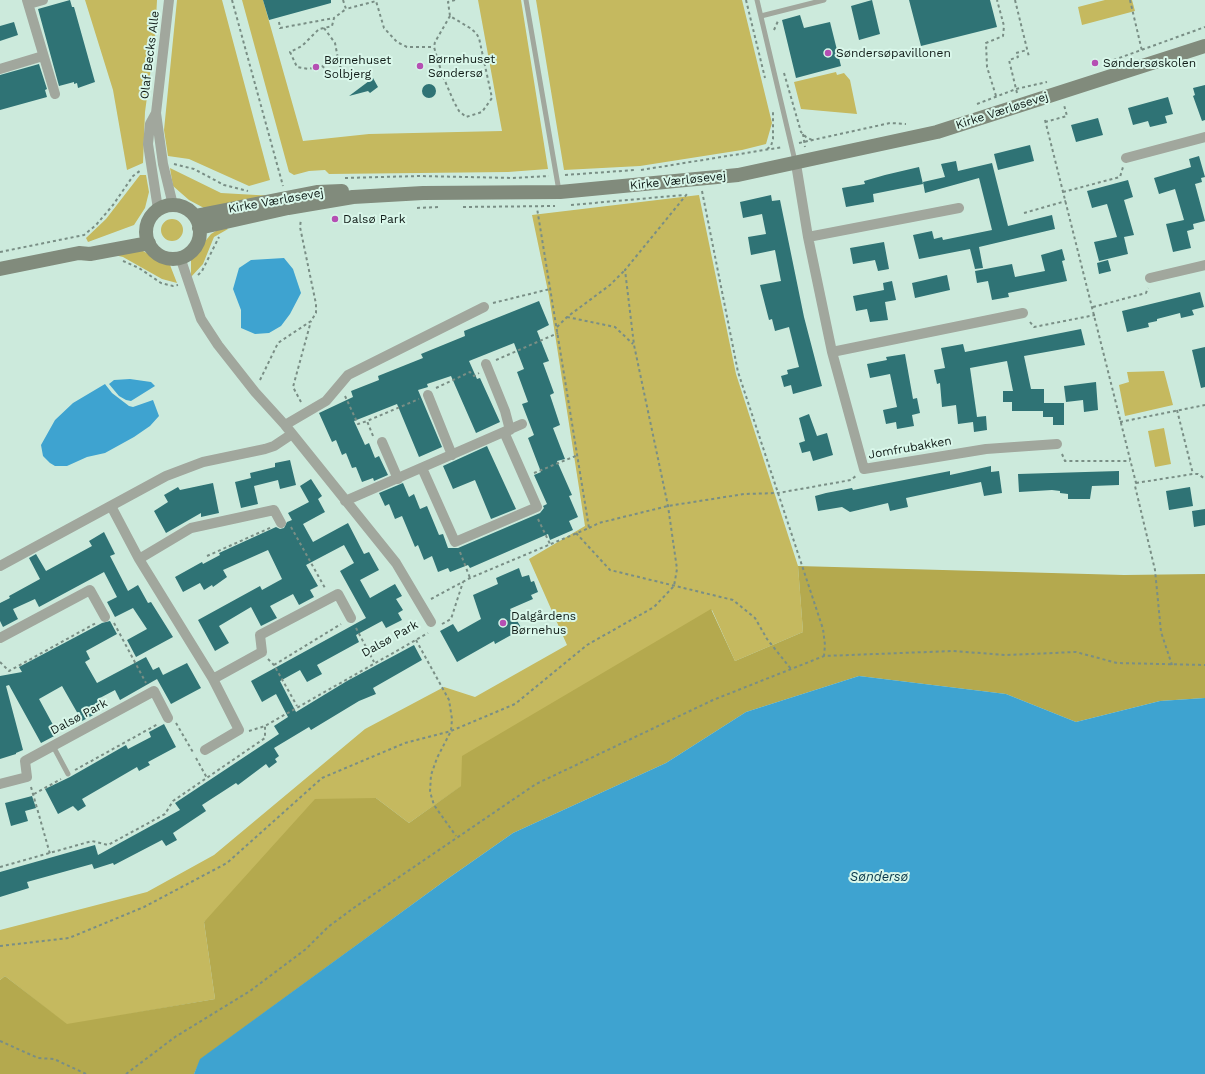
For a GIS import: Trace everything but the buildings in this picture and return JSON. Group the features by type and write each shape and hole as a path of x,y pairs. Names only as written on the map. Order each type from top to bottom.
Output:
{"street":[{"path":"43,0 28,2 54,94"},
{"name":"Olaf Becks Alle","path":"169,0 156,112 163,164 173,205"},
{"name":"Kirke Værløsevej","path":"197,222 353,197 382,195 561,199 738,175 796,164 937,132 1205,46"},
{"path":"0,69 43,56"},
{"name":"Olaf Becks Alle","path":"156,112 150,124 148,144 150,166 158,209"},
{"path":"1126,158 1205,137"},
{"name":"Jomfrubakken","path":"796,164 808,236 832,352 864,469 986,448 1057,444"},
{"path":"173,205 184,208 197,222 199,236 194,247 188,253 180,257 172,258 160,255 147,238 149,219 158,209 173,205"},
{"path":"808,236 959,208"},
{"path":"0,270 78,253 89,246 147,238"},
{"name":"Dalsø Park","path":"180,257 187,282 201,319 218,345 396,563 433,626"},
{"path":"1150,278 1205,265"},
{"path":"284,424 326,401 348,375 484,307"},
{"path":"832,352 1023,313"},
{"path":"422,468 455,542 537,507 507,431 505,411 486,364"},
{"path":"428,395 452,455"},
{"path":"345,501 522,424"},
{"path":"0,566 173,473 203,462 265,449 274,446 292,434"},
{"path":"382,442 398,479"},
{"path":"111,506 139,559 213,679 239,730 205,750"},
{"path":"139,559 191,528 274,510 281,523"},
{"path":"0,638 90,590 105,617"},
{"path":"213,679 262,652 260,635 338,594 351,618"},
{"path":"152,692 154,691 168,718"},
{"name":"Dalsø Park","path":"27,777 25,761 152,692"},
{"path":"0,784 27,777"}],"lane":[{"path":"526,0 561,199"},
{"path":"757,0 796,164"},
{"path":"761,16 824,0"},
{"path":"53,746 68,774"}],"path":[{"path":"232,0 282,185 289,184"},
{"path":"343,0 346,9"},
{"path":"450,16 470,28 480,38 492,98 482,112 466,117 459,111 442,74 434,47 435,42 450,16 448,2 455,0"},
{"path":"746,0 766,81"},
{"path":"996,96 987,67 986,43 1003,36 1004,26 997,0"},
{"path":"1015,0 1029,57"},
{"path":"1130,0 1146,65"},
{"path":"278,22 280,28 334,18 346,9 376,2 384,28 397,42 407,47 434,47"},
{"path":"776,38 774,30 783,11"},
{"path":"324,28 336,42 339,64 345,76 337,78 322,66 308,69 297,67 290,52 302,46 319,29 332,26 334,18"},
{"path":"1101,64 1205,27"},
{"path":"1020,106 1009,60 1018,57 1016,53 1027,50"},
{"path":"783,68 797,121 801,132 806,137 814,140 890,123 908,124"},
{"path":"975,105 1016,88 1054,81"},
{"path":"1064,104 1067,116 1045,121 1093,307 1136,483 1135,486 1155,570 1161,632 1172,665"},
{"path":"767,149 771,146 773,138 773,111"},
{"path":"339,178 419,176 513,178 557,176 640,170 782,147"},
{"path":"1063,192 1120,177 1126,158"},
{"path":"163,164 186,165 224,185 252,191"},
{"path":"0,252 84,235 96,225 109,210 133,176 142,169 150,166"},
{"path":"697,191 702,190 738,372 822,629 825,645 824,656"},
{"path":"569,206 666,198 692,193"},
{"path":"557,327 567,317 626,270 687,194"},
{"path":"459,207 537,208 561,199"},
{"path":"1024,213 1066,202"},
{"path":"414,208 444,207"},
{"path":"537,208 589,528"},
{"path":"301,216 300,227 316,304 316,313 311,321 293,387 306,412"},
{"path":"118,260 139,268 161,283 173,286 193,279 202,271 219,238 225,234"},
{"path":"0,946 69,938 144,907 227,863 322,778 404,743 451,731 515,704 587,645 654,607 674,586 677,569 668,506 634,345 626,270"},
{"path":"1093,307 1146,293 1150,278"},
{"path":"484,307 496,302 550,289"},
{"path":"1023,313 1034,327 1095,315"},
{"path":"567,317 615,327 634,345"},
{"path":"255,392 266,365 278,344 311,321"},
{"path":"340,385 358,424 428,395 436,387 470,372 474,376 480,372 480,368 486,364 558,333"},
{"path":"1120,422 1205,405"},
{"path":"1177,410 1193,474"},
{"path":"367,421 374,439 382,442"},
{"path":"1057,444 1065,461 1130,461"},
{"path":"524,477 578,455"},
{"path":"421,604 470,578 598,523 668,506 744,494 778,493 851,480 864,469"},
{"path":"1136,483 1193,474 1198,474 1205,479"},
{"path":"533,509 550,544"},
{"path":"207,556 287,520 330,598"},
{"path":"576,533 610,570 733,600 746,609 755,618 766,639 792,669"},
{"path":"455,542 470,578"},
{"path":"433,626 451,619 463,582"},
{"path":"0,662 9,671 105,617 110,616 152,692"},
{"path":"274,665 351,618 374,662"},
{"name":"Dalsø Park","path":"239,730 252,732 265,726 374,662 416,640 433,626"},
{"path":"416,640 449,700 452,719 451,731 437,758 431,775 430,792 434,805 456,836"},
{"path":"126,1074 175,1037 250,991 306,950 328,927 355,907 456,836 536,784 713,700 824,656 953,651 1006,655 1076,652 1117,664 1205,665"},
{"path":"262,652 274,665 297,706"},
{"path":"34,794 172,716 207,778"},
{"path":"0,867 92,841 108,845 165,814 173,801 265,738 265,726"},
{"path":"27,777 34,794 50,854"},
{"path":"0,1041 38,1058 54,1059 86,1074"}],"shaded area":[{"path":"85,0 157,0 155,38 145,112 143,163 127,170 113,90"},
{"path":"177,0 222,0 270,180 249,186 189,159 168,156 164,130"},
{"path":"242,0 263,0 303,141 369,134 502,131 478,0 521,0 548,169 508,172 329,174 325,170 309,171 294,175 289,172"},
{"path":"536,0 742,0 772,123 766,144 742,150 640,166 564,170"},
{"path":"1105,0 1132,0 1135,11 1082,25 1078,7"},
{"path":"836,72 837,75 844,73 850,80 857,114 801,109 794,82"},
{"path":"170,168 221,193 274,196 204,208 189,200 173,186"},
{"path":"140,175 146,175 149,192 145,208 134,225 88,242 86,238 106,219"},
{"path":"699,195 736,374 798,566 803,632 735,661 712,610 409,823 376,798 204,922 215,999 67,1025 5,976 0,980 0,930 147,892 214,855 365,729 444,687 475,697 567,645 529,559 585,526 549,296 532,215"},
{"path":"172,219 180,222 183,230 180,238 172,241 164,238 161,230 164,222"},
{"path":"224,226 228,229 214,237 203,264 191,277 191,259 211,234"},
{"path":"139,249 170,265 177,283 162,279 123,257 110,254"},
{"path":"1164,371 1173,405 1125,416 1119,385 1129,382 1127,372"},
{"path":"1164,428 1171,464 1155,467 1148,431"},
{"path":"798,566 1124,575 1205,574 1205,698 1160,701 1076,722 1006,694 859,676 746,712 666,763 513,833 443,882 201,1059 194,1074 0,1074 0,980 5,976 67,1024 215,999 204,922 315,799 376,798 409,823 461,786 462,756 711,609 735,661 803,632"}],"water":[{"path":"284,258 293,269 301,293 290,314 281,326 269,333 255,334 241,328 241,310 233,289 239,268 251,260"},
{"path":"130,379 151,382 155,386 131,401 119,396 109,384 114,380"},
{"path":"105,384 112,393 129,406 133,407 153,400 159,416 150,426 134,437 105,453 87,457 67,466 55,466 50,463 43,456 41,445 55,420 73,403"},
{"name":"Søndersø","path":"859,676 1006,694 1076,722 1160,701 1205,698 1205,1074 194,1074 200,1059 443,882 513,833 666,763 746,712"}],"place":[{"name":"Søndersøpavillonen","path":"828,53"},
{"name":"Søndersøskolen","path":"1095,63"},
{"name":"Børnehuset Søndersø","path":"420,66"},
{"name":"Børnehuset Solbjerg","path":"316,67"},
{"name":"Dalsø Park","path":"335,219"},
{"name":"Dalgårdens Børnehus","path":"503,623"}]}
